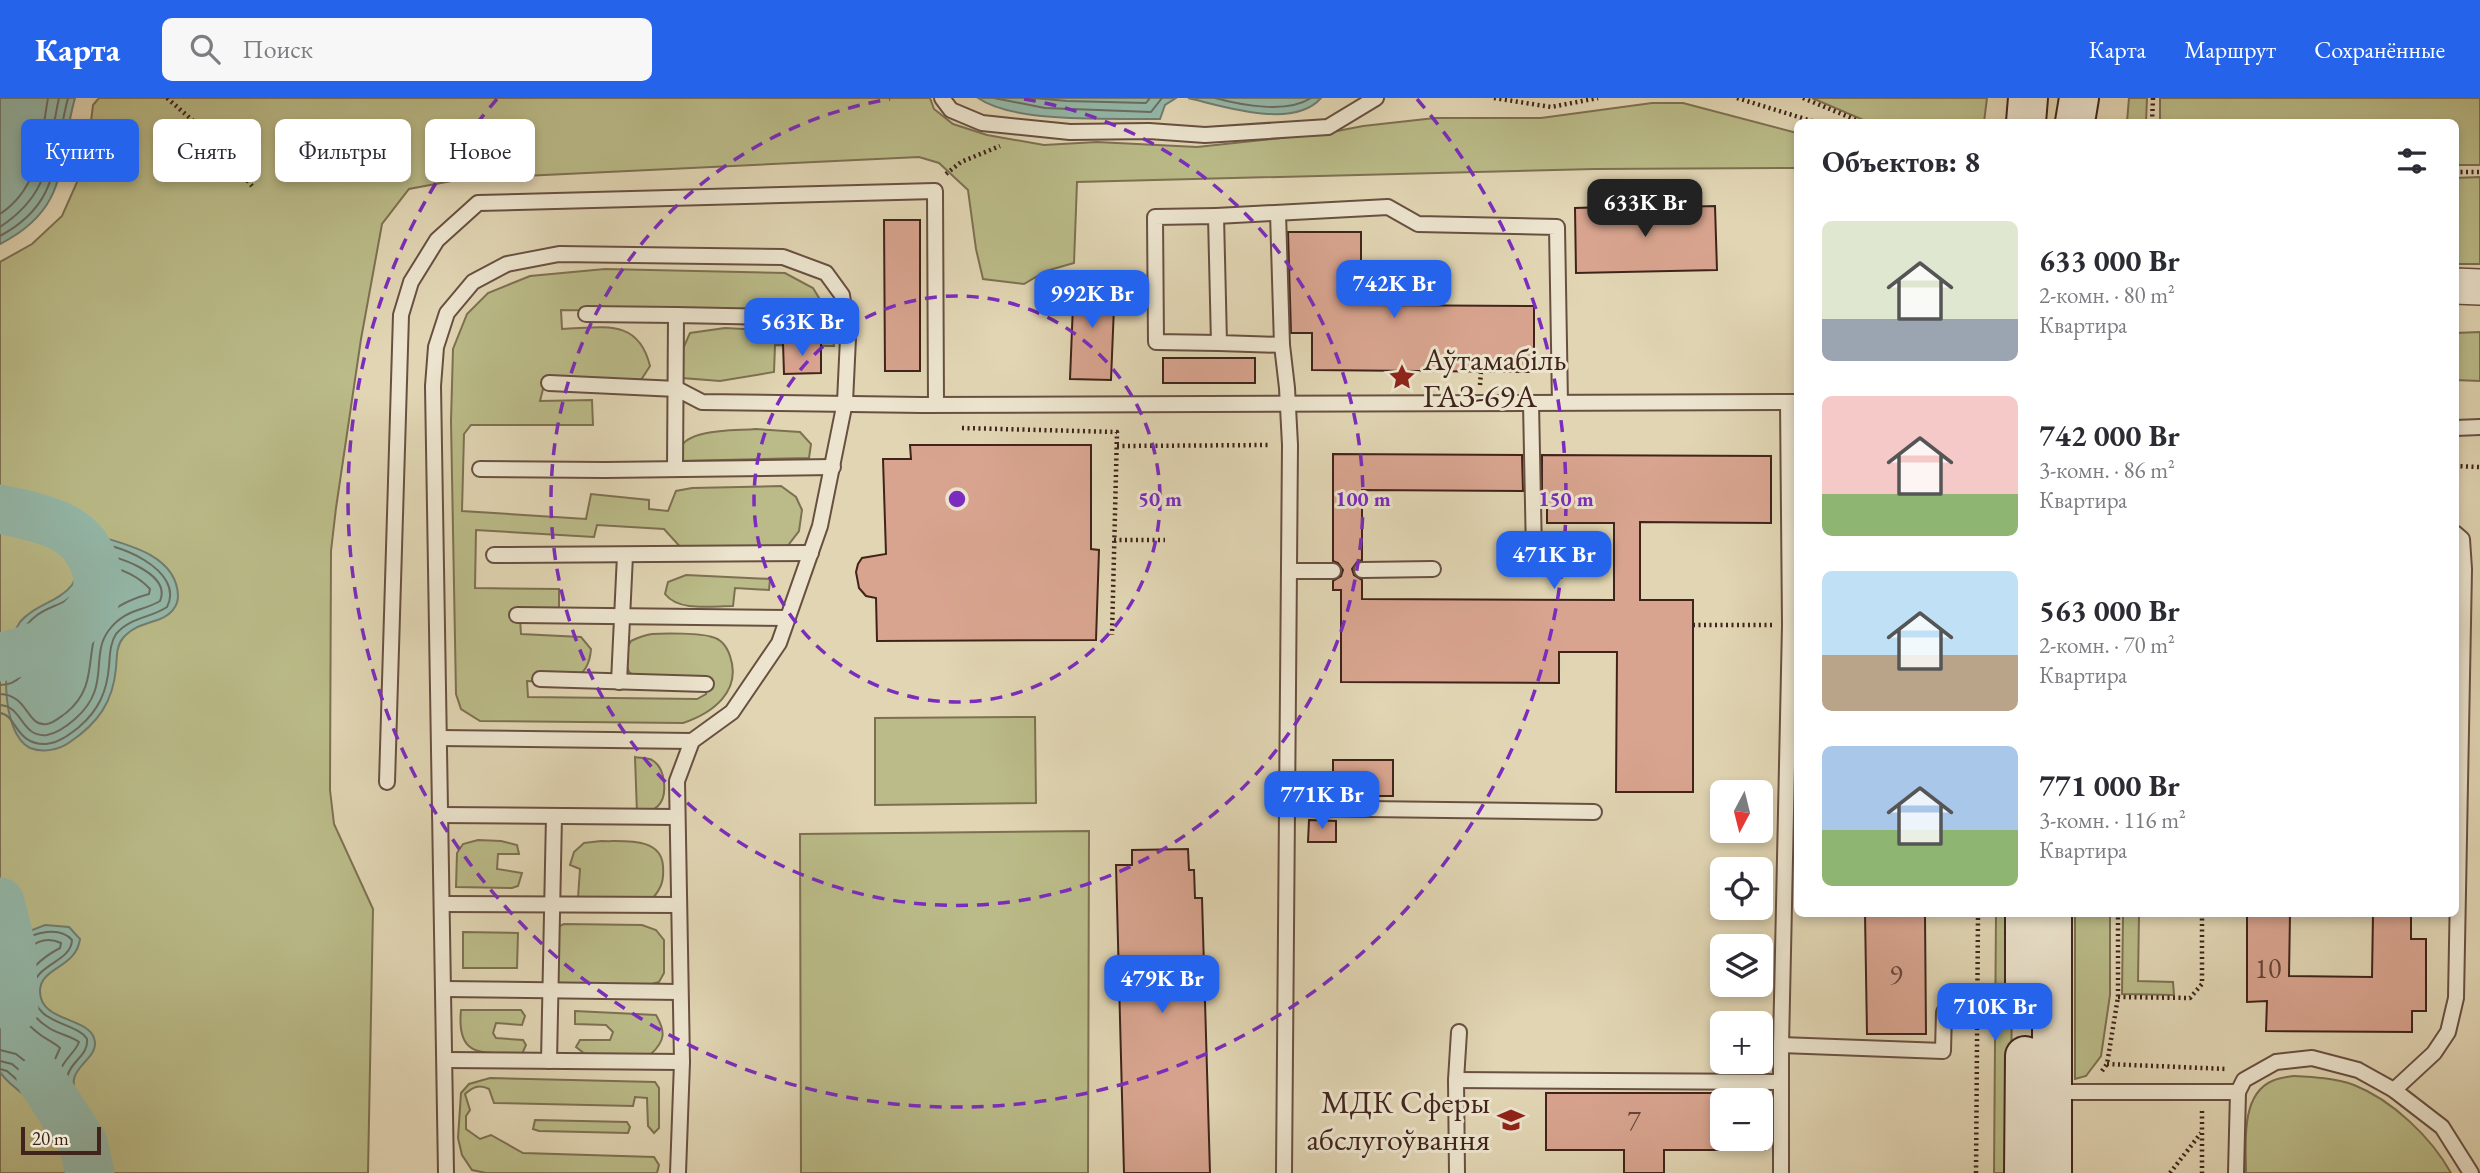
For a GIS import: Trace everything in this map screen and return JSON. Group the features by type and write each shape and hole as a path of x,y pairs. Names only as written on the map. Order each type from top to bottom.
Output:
{"main road":[{"path":"2026,119 2028,98"},
{"path":"2076,119 2079,98"},
{"path":"2024,1173 2054,1093 2025,917"},
{"path":"2052,917 2052,1173"}],"street":[{"path":"2459,286 2480,287"}],"lane":[{"path":"942,98 951,110 982,124 1070,132 1149,131 1205,135 1328,127 1376,98"},
{"path":"387,782 401,315 411,282 437,240 478,203 935,191 936,404"},
{"path":"1282,345 1156,342 1155,217 1388,207 1418,224 1557,227 1560,403"},
{"path":"1278,213 1282,345 1290,445 1284,1173"},
{"path":"1216,216 1219,343"},
{"path":"446,1173 433,386 436,348 447,313 473,282 507,264 559,254 783,257 826,273 842,295 848,338 845,402 820,526 779,643 732,712 692,741 677,782 682,1062 678,1173"},
{"path":"586,314 775,317"},
{"path":"675,469 676,316"},
{"path":"549,383 677,389 702,402 1793,402 1790,625 1793,711 1781,1045 1780,1173"},
{"path":"1531,403 1534,554"},
{"path":"2459,428 2480,428"},
{"path":"480,469 833,467"},
{"path":"2459,536 2462,539 2464,569 2459,837"},
{"path":"494,555 811,553"},
{"path":"619,681 625,555"},
{"path":"1362,570 1433,569"},
{"path":"1290,571 1333,570"},
{"path":"517,615 788,618"},
{"path":"540,679 706,684"},
{"path":"439,738 692,741"},
{"path":"1287,808 1594,812"},
{"path":"440,815 677,817"},
{"path":"549,1061 554,816"},
{"path":"442,904 679,905"},
{"path":"2394,1090 2434,1053 2448,1032 2456,998 2458,917"},
{"path":"444,989 680,992"},
{"path":"1781,1045 1943,1051 1944,1012"},
{"path":"1457,1173 1456,1080 1459,1032"},
{"path":"2236,1173 2238,1092 2244,1080 2276,1062 2312,1058 2358,1070 2394,1090 2442,1127 2471,1173"},
{"path":"446,1060 682,1062"},
{"path":"1456,1080 1781,1082"},
{"path":"2054,1093 2238,1092"}],"path":[{"path":"167,98 207,134 252,186"},
{"path":"1494,98 1551,107 1598,98"},
{"path":"1737,98 1805,119"},
{"path":"1803,98 1854,119"},
{"path":"2152,119 2153,98"},
{"path":"935,191 943,176 961,162 1000,146 1017,127"},
{"path":"2459,172 2480,172"},
{"path":"1480,386 1481,372"},
{"path":"1062,432 1116,432 1112,635"},
{"path":"1116,446 1290,445"},
{"path":"2459,466 2480,467"},
{"path":"1114,540 1165,540"},
{"path":"1693,625 1790,625"},
{"path":"1976,1173 1978,917"},
{"path":"2107,1064 2118,997 2118,917"},
{"path":"2118,997 2190,998 2202,984 2202,917"},
{"path":"2054,1093 2107,1064 2260,1069"},
{"path":"2202,1067 2202,1173"},
{"path":"2171,1173 2202,1133"}],"green space":[{"path":"99,98 930,98 934,109 953,124 987,135 1044,145 1097,142 1197,147 1435,118 1541,118 1652,103 1683,103 1794,132 1794,168 1595,169 1077,182 1074,263 1046,271 1024,284 983,279 968,190 939,163 919,157 535,175 535,119 425,119 425,182 446,182 409,189 382,224 361,339 331,551 330,790 334,824 373,909 368,1173 0,1173 0,262 32,244 62,216 77,182 139,182 139,119 91,119 93,105"},
{"path":"1812,98 1987,98 1984,119 1861,119"},
{"path":"2129,98 2147,98 2146,119 2127,119"},
{"path":"2160,98 2480,98 2480,165 2459,165 2459,119 2160,119"},
{"path":"2480,177 2480,264 2459,264 2459,178"},
{"path":"605,269 785,273 813,288 830,316 834,346 775,345 774,372 720,381 682,378 681,353 690,333 725,328 762,330 761,313 561,310 562,329 604,327 627,332 637,339 650,366 639,383 559,382 543,389 540,401 592,400 593,425 471,425 464,434 462,511 586,519 591,494 649,500 649,509 668,511 676,491 692,488 781,486 796,497 802,510 799,531 786,548 683,550 664,529 597,525 594,537 476,530 475,588 559,589 559,619 520,618 521,634 581,637 591,649 589,662 578,676 560,681 527,681 528,697 697,699 706,694 707,689 638,679 629,672 623,655 631,641 652,634 691,634 715,638 727,650 733,669 732,680 722,699 705,713 683,723 480,721 461,709 456,694 451,421 453,349 467,314 488,293 530,276"},
{"path":"2480,332 2480,381 2459,380 2459,333"},
{"path":"755,429 800,432 811,444 809,458 680,461 680,449 684,442 692,437 713,432"},
{"path":"686,575 770,579 769,590 735,588 733,606 687,606 671,600 665,594 668,582"},
{"path":"1035,717 1036,803 875,805 875,718"},
{"path":"635,757 650,759 657,764 663,775 663,796 651,811 637,813"},
{"path":"1089,831 1088,1173 801,1173 800,834"},
{"path":"478,840 517,845 519,854 498,854 497,869 522,873 518,886 456,887 457,853 463,844"},
{"path":"630,841 648,845 656,850 661,856 663,875 653,898 578,898 580,869 570,865 574,852 584,843"},
{"path":"1996,917 2012,917 2011,1173 1994,1173"},
{"path":"2075,917 2110,917 2110,995 2101,1056 2086,1076 2075,1079"},
{"path":"2123,917 2139,917 2138,981 2173,982 2174,995 2122,994"},
{"path":"564,924 642,925 656,930 664,940 664,973 659,982 636,987 594,988 557,983 555,928"},
{"path":"463,932 518,933 517,968 463,968"},
{"path":"461,1010 521,1010 525,1016 522,1025 496,1023 493,1033 496,1038 523,1040 526,1045 522,1054 485,1052 468,1045 463,1038"},
{"path":"575,1011 656,1015 663,1031 661,1040 651,1054 585,1054 576,1047 580,1040 610,1040 613,1032 606,1025 575,1024"},
{"path":"2293,1076 2347,1083 2382,1100 2422,1133 2451,1173 2246,1173 2247,1122 2254,1097 2272,1081"},
{"path":"490,1078 655,1082 659,1088 659,1128 654,1133 648,1126 647,1098 635,1097 633,1106 494,1103 489,1089 485,1087 476,1087 465,1094 470,1110 466,1116 466,1129 480,1139 491,1135 523,1153 654,1157 659,1165 657,1173 486,1173 472,1170 462,1155 458,1138 461,1093 469,1084"},
{"path":"535,1120 627,1122 630,1127 628,1133 539,1131 533,1129"}],"water":[{"path":"0,98 75,98 70,119 21,119 21,182 57,182 39,215 23,230 0,244"},
{"path":"978,98 1176,98 1165,105 1160,119 1092,119 1016,112"},
{"path":"1188,98 1321,98 1309,108 1276,114 1238,110"},
{"path":"94,535 134,547 159,561 169,570 175,582 178,600 167,615 135,628 121,641 108,701 89,727 61,747 35,750 20,739 8,709 6,671 13,635 26,616 60,596 72,585 77,570 77,547 85,537"},
{"path":"45,925 69,927 80,939 72,956 45,977 40,992 42,1002 56,1014 90,1031 95,1044 91,1055 79,1068 74,1079 74,1093 81,1119 80,1132 66,1142 50,1137 34,1105 0,1072 0,956 17,936"}],"building":[{"path":"1715,206 1717,270 1576,273 1575,208"},
{"path":"884,220 920,220 920,371 885,371"},
{"path":"1288,232 1361,232 1361,305 1534,306 1534,372 1312,370 1312,333 1291,333"},
{"path":"1074,280 1115,282 1111,380 1070,379"},
{"path":"783,343 821,343 821,373 784,374"},
{"path":"1163,358 1255,358 1255,383 1163,383"},
{"path":"910,445 1091,445 1091,549 1099,550 1096,640 877,641 876,598 866,596 859,588 856,572 862,558 886,554 883,459 911,459"},
{"path":"1333,454 1522,455 1523,491 1362,490 1362,560 1352,569 1354,575 1362,580 1362,599 1614,600 1614,523 1547,523 1547,491 1542,491 1542,455 1771,456 1771,523 1640,522 1640,600 1693,600 1693,792 1616,792 1617,652 1559,652 1559,683 1341,682 1341,590 1333,590 1333,581 1341,576 1343,570 1333,561"},
{"path":"1333,760 1393,760 1393,796 1333,796"},
{"path":"1309,820 1336,821 1336,842 1308,842"},
{"path":"1188,849 1189,870 1194,870 1195,898 1202,898 1210,1173 1124,1173 1116,865 1132,865 1132,850"},
{"path":"1865,917 1925,917 1926,1034 1867,1034"},
{"path":"2247,917 2290,917 2289,976 2372,977 2373,917 2411,917 2411,939 2426,939 2426,1011 2412,1011 2412,1032 2266,1031 2267,1001 2247,1002"},
{"path":"1546,1093 1710,1093 1710,1150 1664,1150 1664,1173 1624,1173 1624,1150 1546,1150"}],"waterway":[{"path":"0,509 43,520 72,534 85,546 91,557 96,568 98,588 93,604 83,618 69,630 53,640 0,657"},
{"path":"0,902 11,946 14,1008"},
{"path":"41,1079 83,1143 90,1173"}],"place":[{"name":"Аўтамабіль ГАЗ-69А","path":"1402,377"},
{"name":"МДК Сферы абслугоўвання","path":"1511,1120"}]}
